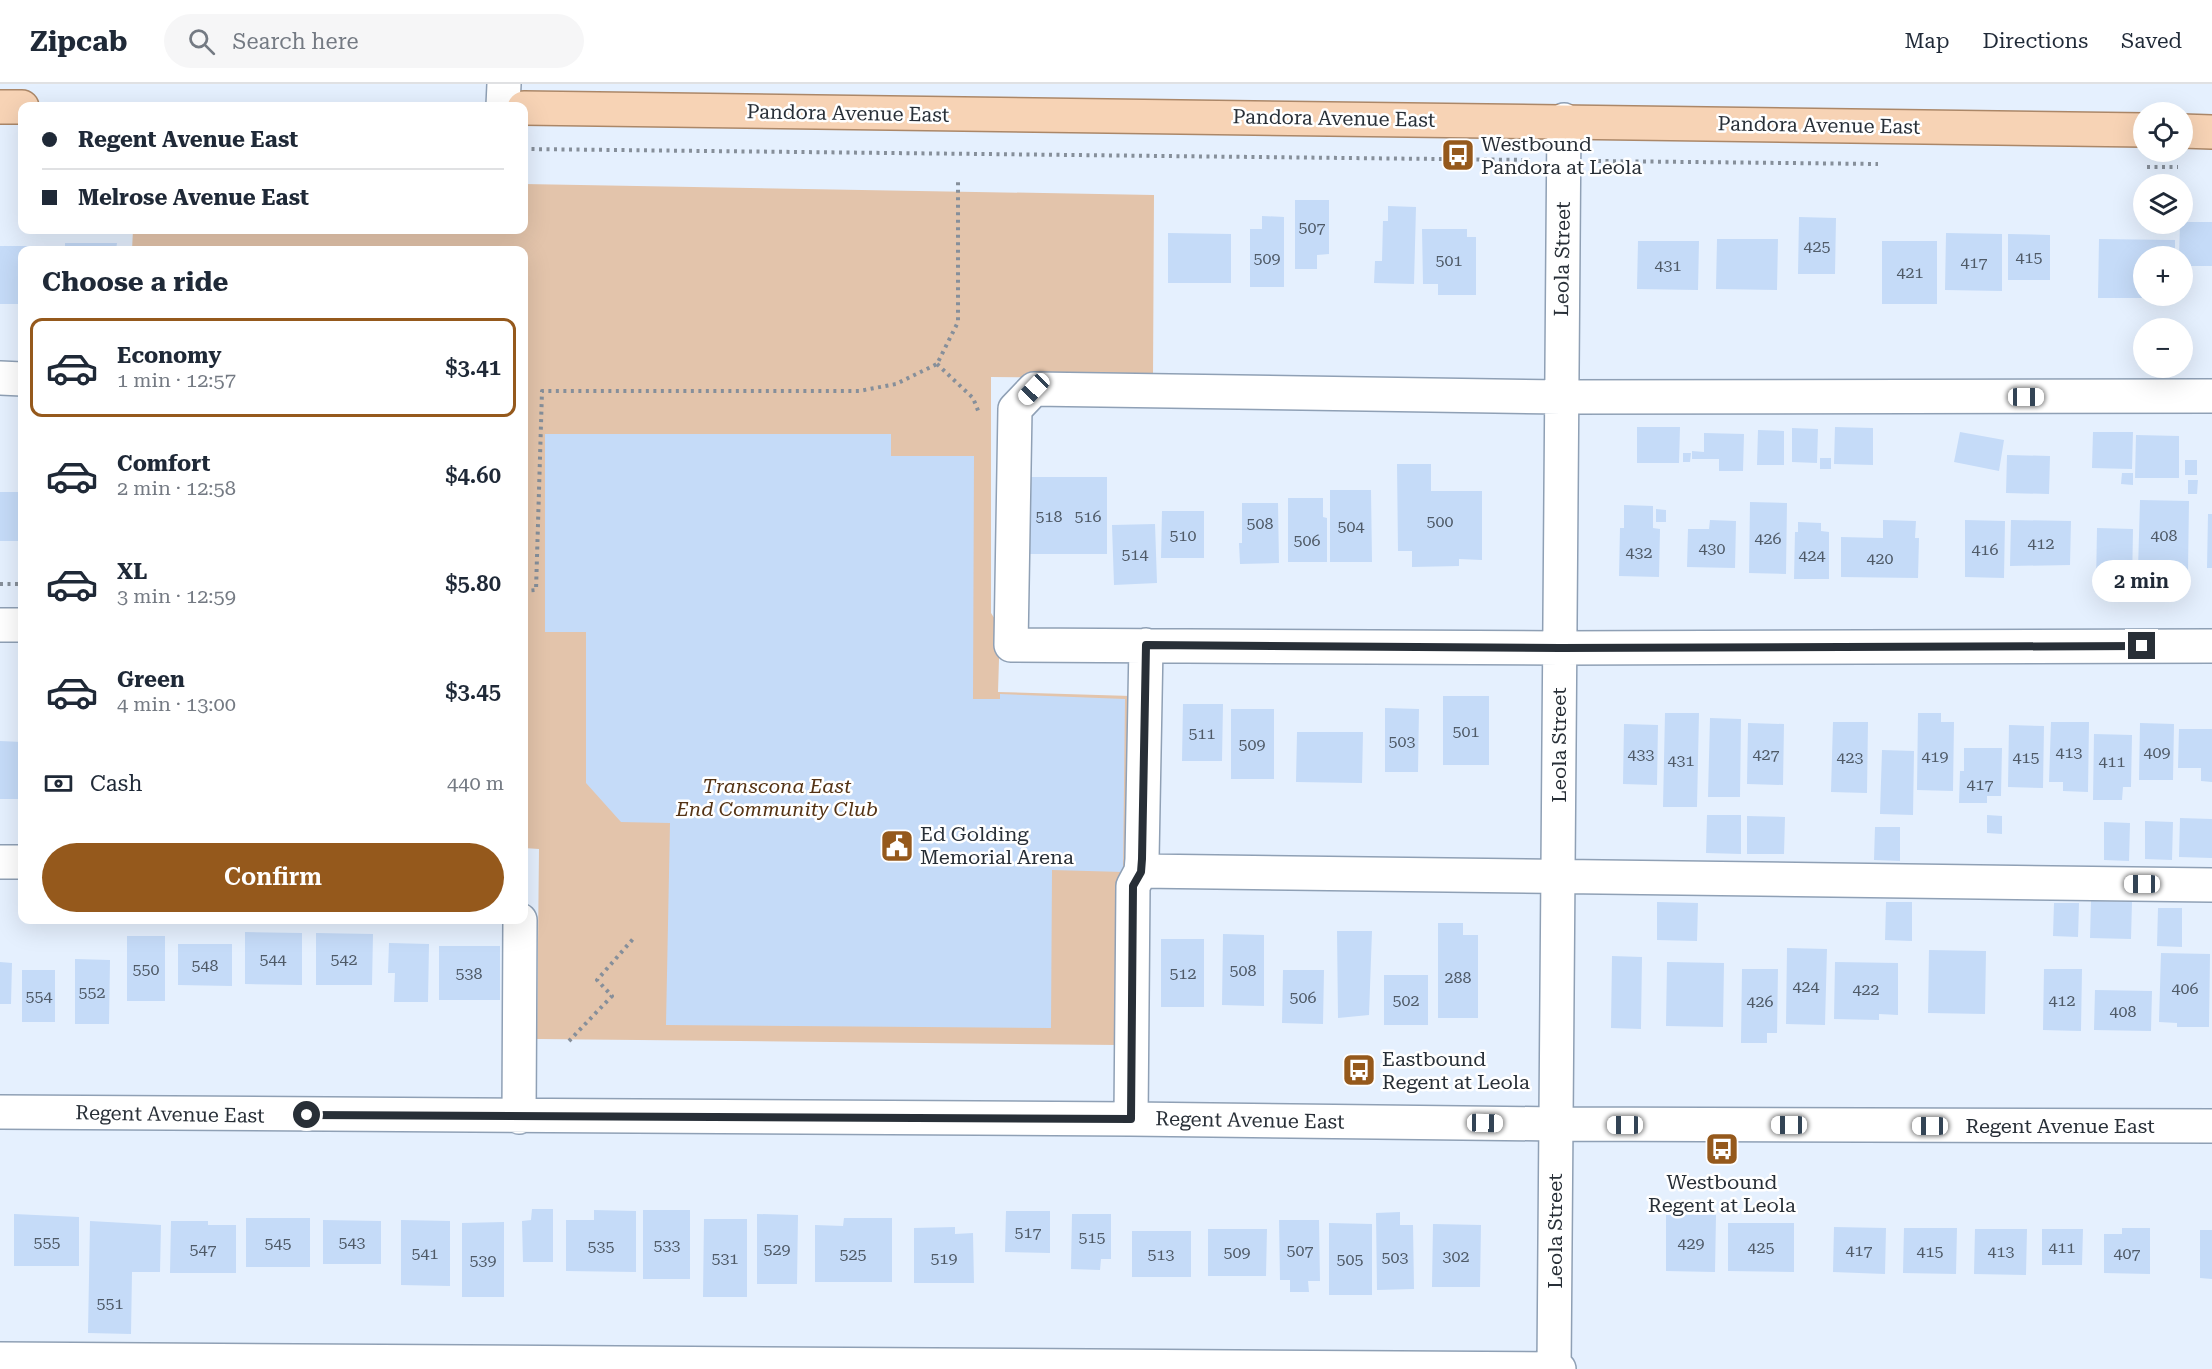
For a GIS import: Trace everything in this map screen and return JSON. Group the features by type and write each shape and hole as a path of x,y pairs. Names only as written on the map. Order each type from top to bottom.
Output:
{"main road":[{"path":"0,107 18,107"},
{"name":"Pandora Avenue East","path":"528,108 1564,120 2133,130"},
{"path":"2193,131 2212,132"}],"street":[{"path":"504,84 504,102"},
{"name":"Leola Street","path":"1554,1369 1564,120"},
{"path":"0,378 18,379"},
{"path":"2212,396 1561,397 1034,389 1015,409 1011,645 1560,648 2212,646"},
{"path":"0,625 18,626"},
{"path":"1131,1119 1133,886 1141,872 1146,645"},
{"path":"0,862 18,862"},
{"path":"1141,872 2212,885"},
{"path":"519,1117 520,924"},
{"name":"Regent Avenue East","path":"0,1112 1556,1124 2212,1126"},
{"path":"0,1359 1559,1369"}],"path":[{"path":"528,148 1882,164"},
{"path":"2141,166 2188,167"},
{"path":"528,591 536,590 542,391 860,392 896,384 937,364 958,322 958,179"},
{"path":"0,584 18,584"},
{"path":"569,1041 612,996 597,980 633,939"}],"green space":[{"name":"Transcona East End Community Club","path":"528,184 1154,195 1153,378 991,377 991,613 1000,627 998,692 1131,696 1127,871 1118,1045 537,1039 539,849 528,848 528,246 132,246 133,234 528,234"}],"building":[{"path":"1295,200 1329,200 1329,254 1317,255 1317,269 1295,269"},
{"path":"1388,206 1416,207 1414,284 1374,283 1375,261 1382,261 1383,221 1388,221"},
{"path":"1262,216 1284,217 1284,287 1250,287 1250,229 1262,229"},
{"path":"1799,217 1836,218 1835,274 1798,274"},
{"path":"2193,222 2212,222 2212,266 2193,266 2193,246 2179,246 2180,234 2193,234"},
{"path":"1422,229 1467,229 1467,237 1476,237 1476,295 1438,295 1438,284 1423,284"},
{"path":"1168,233 1231,234 1231,283 1168,283"},
{"path":"1946,233 2002,234 2002,291 1945,290"},
{"path":"2008,234 2050,235 2050,280 2008,280"},
{"path":"1717,239 1778,239 1777,290 1716,289"},
{"path":"2099,239 2175,240 2175,246 2133,246 2133,298 2098,298"},
{"path":"1638,241 1699,241 1698,290 1637,289"},
{"path":"1882,241 1937,241 1937,304 1882,304"},
{"path":"65,243 117,243 117,246 65,246"},
{"path":"0,246 18,246 18,304 0,304"},
{"path":"1637,427 1680,427 1679,463 1637,463"},
{"path":"1835,427 1873,428 1873,465 1834,464"},
{"path":"1792,428 1818,429 1817,463 1792,462"},
{"path":"1758,430 1784,431 1784,465 1757,465"},
{"path":"1960,432 2004,440 1999,471 1954,462"},
{"path":"2093,432 2133,432 2132,469 2092,468"},
{"path":"1704,433 1744,434 1743,471 1719,471 1719,459 1692,459 1692,451 1704,452"},
{"path":"545,434 891,434 891,456 974,456 973,699 1000,699 1000,694 1125,699 1123,872 1052,870 1051,1028 666,1025 670,823 621,822 586,783 586,632 545,632"},
{"path":"2136,435 2179,436 2179,478 2135,478"},
{"path":"1683,453 1691,453 1690,462 1683,462"},
{"path":"2007,455 2050,456 2049,494 2006,493"},
{"path":"1820,458 1831,458 1831,469 1820,469"},
{"path":"2185,460 2197,460 2197,475 2185,475"},
{"path":"1397,464 1431,464 1431,491 1482,491 1482,560 1459,559 1459,566 1412,567 1412,551 1398,551"},
{"path":"2122,473 2133,473 2133,485 2121,484"},
{"path":"1029,477 1107,477 1107,554 1029,554"},
{"path":"2188,480 2198,480 2197,494 2188,494"},
{"path":"1330,490 1371,490 1372,562 1330,562"},
{"path":"0,492 18,492 18,541 0,541"},
{"path":"1288,498 1323,498 1323,517 1327,518 1327,562 1288,562"},
{"path":"2140,500 2189,501 2188,571 2138,570"},
{"path":"1750,502 1787,503 1786,574 1749,573"},
{"path":"1242,503 1278,503 1279,563 1240,564"},
{"path":"1624,505 1653,506 1653,528 1660,529 1659,577 1619,576 1620,528 1624,528"},
{"path":"1656,509 1666,510 1666,522 1656,522"},
{"path":"1162,511 1204,511 1204,558 1161,558"},
{"path":"2208,514 2212,514 2212,568 2207,568"},
{"path":"1710,520 1736,521 1735,568 1687,567 1688,529 1709,529"},
{"path":"1883,520 1916,521 1915,538 1919,538 1918,578 1841,577 1841,537 1883,538"},
{"path":"1965,520 2005,521 2004,578 1965,577"},
{"path":"2011,520 2071,521 2070,565 2010,566"},
{"path":"1798,522 1821,523 1821,531 1829,532 1829,579 1794,579 1795,532 1798,532"},
{"path":"1155,524 1157,583 1114,585 1112,525"},
{"path":"2097,528 2133,529 2132,586 2096,585"},
{"path":"1443,696 1489,696 1489,765 1443,765"},
{"path":"1183,704 1223,704 1222,761 1182,761"},
{"path":"1385,708 1419,709 1418,772 1385,772"},
{"path":"1231,709 1274,709 1274,779 1231,779"},
{"path":"1665,713 1699,713 1697,807 1663,807"},
{"path":"1918,713 1941,713 1941,722 1954,722 1953,791 1917,790"},
{"path":"1710,718 1741,719 1740,797 1708,797"},
{"path":"1833,722 1868,722 1867,793 1831,792"},
{"path":"2051,722 2089,722 2088,792 2063,791 2063,782 2049,782"},
{"path":"1748,723 1784,724 1783,785 1747,784"},
{"path":"2140,723 2174,724 2173,780 2139,780"},
{"path":"1624,724 1658,725 1657,785 1623,784"},
{"path":"2009,725 2044,726 2043,788 2008,787"},
{"path":"2179,729 2212,729 2212,782 2201,781 2201,768 2178,768"},
{"path":"1297,732 1363,732 1362,783 1296,782"},
{"path":"2094,734 2132,735 2131,787 2123,787 2122,800 2093,800"},
{"path":"0,741 18,742 18,799 0,799"},
{"path":"1964,748 2002,748 2001,796 1987,796 1987,803 1959,803 1960,771 1964,771"},
{"path":"1882,750 1914,751 1913,815 1880,814"},
{"path":"1707,815 1741,815 1741,854 1706,853"},
{"path":"1987,815 2002,816 2002,834 1987,833"},
{"path":"1747,816 1785,817 1784,854 1747,854"},
{"path":"2180,818 2212,819 2212,858 2179,857"},
{"path":"2145,821 2173,822 2172,860 2145,859"},
{"path":"2104,822 2130,823 2129,861 2104,860"},
{"path":"1875,827 1900,827 1900,861 1874,860"},
{"path":"2091,901 2132,902 2131,939 2090,938"},
{"path":"1657,902 1698,903 1697,941 1657,940"},
{"path":"1886,902 1912,902 1912,941 1885,940"},
{"path":"2054,903 2079,903 2078,937 2053,936"},
{"path":"2158,908 2182,908 2182,947 2157,946"},
{"path":"1438,923 1463,923 1463,935 1478,935 1478,1018 1438,1018"},
{"path":"1337,931 1372,931 1369,1015 1338,1018"},
{"path":"245,932 302,933 302,985 245,984"},
{"path":"316,933 373,934 372,985 316,985"},
{"path":"1223,934 1264,935 1264,1006 1222,1005"},
{"path":"127,936 165,936 165,1001 127,1001"},
{"path":"1161,939 1204,939 1204,1007 1161,1007"},
{"path":"389,943 429,944 428,1002 394,1002 395,973 388,973"},
{"path":"178,944 232,944 232,986 178,985"},
{"path":"439,946 500,946 500,1000 439,1000"},
{"path":"1787,948 1827,949 1825,1025 1786,1024"},
{"path":"1929,950 1986,951 1985,1014 1928,1013"},
{"path":"2161,953 2210,954 2209,1027 2177,1027 2177,1023 2159,1022"},
{"path":"1612,956 1642,957 1641,1029 1611,1028"},
{"path":"75,959 110,960 109,1024 75,1024"},
{"path":"0,962 12,963 11,1004 0,1004"},
{"path":"1667,962 1724,963 1723,1027 1666,1026"},
{"path":"1835,962 1898,963 1898,1015 1879,1014 1879,1020 1834,1019"},
{"path":"1742,969 1778,969 1777,1033 1767,1033 1767,1043 1741,1043"},
{"path":"2044,969 2082,969 2081,1031 2043,1030"},
{"path":"22,970 55,970 55,1022 22,1022"},
{"path":"1283,970 1324,970 1323,1024 1282,1023"},
{"path":"1384,975 1428,975 1428,1025 1384,1025"},
{"path":"2095,990 2152,991 2151,1031 2094,1030"},
{"path":"532,1209 553,1209 553,1262 523,1262 522,1221 531,1220"},
{"path":"594,1210 636,1211 636,1272 566,1271 566,1220 594,1220"},
{"path":"643,1210 690,1210 690,1279 643,1279"},
{"path":"1006,1211 1050,1211 1050,1253 1005,1252"},
{"path":"1400,1212 1400,1225 1413,1225 1414,1289 1377,1290 1376,1213"},
{"path":"14,1214 79,1217 79,1266 14,1266"},
{"path":"757,1214 798,1215 797,1284 757,1284"},
{"path":"1072,1214 1111,1214 1111,1259 1101,1259 1100,1270 1071,1269"},
{"path":"1666,1215 1716,1215 1715,1272 1666,1271"},
{"path":"246,1218 310,1218 310,1267 246,1267"},
{"path":"844,1218 892,1218 892,1282 815,1282 815,1225 843,1226"},
{"path":"704,1219 747,1219 747,1297 703,1297"},
{"path":"323,1220 381,1221 381,1264 323,1264"},
{"path":"401,1220 450,1221 450,1286 401,1285"},
{"path":"1279,1220 1319,1220 1320,1281 1308,1281 1309,1292 1290,1292 1290,1280 1280,1280"},
{"path":"90,1221 161,1225 160,1272 132,1272 131,1334 88,1333"},
{"path":"171,1221 208,1221 208,1225 236,1225 236,1273 170,1273"},
{"path":"504,1222 504,1297 462,1297 462,1223"},
{"path":"1329,1223 1372,1224 1372,1295 1329,1295"},
{"path":"1728,1223 1794,1223 1794,1272 1728,1271"},
{"path":"1433,1224 1481,1225 1480,1287 1432,1287"},
{"path":"955,1227 955,1234 973,1233 974,1283 914,1283 914,1228"},
{"path":"1834,1227 1886,1228 1885,1274 1833,1272"},
{"path":"1904,1228 1957,1228 1956,1274 1903,1273"},
{"path":"2122,1228 2150,1228 2150,1274 2104,1273 2104,1234 2122,1234"},
{"path":"1208,1229 1267,1229 1266,1276 1208,1276"},
{"path":"1975,1229 2027,1229 2026,1275 1974,1274"},
{"path":"2042,1229 2083,1229 2082,1265 2042,1265"},
{"path":"2200,1230 2212,1230 2212,1279 2200,1278"},
{"path":"1132,1231 1191,1231 1191,1277 1132,1277"}],"place":[{"name":"Westbound Pandora at Leola","path":"1458,155"},
{"name":"Ed Golding Memorial Arena","path":"897,846"},
{"name":"Eastbound Regent at Leola","path":"1359,1070"},
{"name":"Westbound Regent at Leola","path":"1722,1149"}],"route":[{"path":"307,1115 1131,1119 1133,886 1141,872 1142,859 1146,645 1560,648 2142,646"}]}
